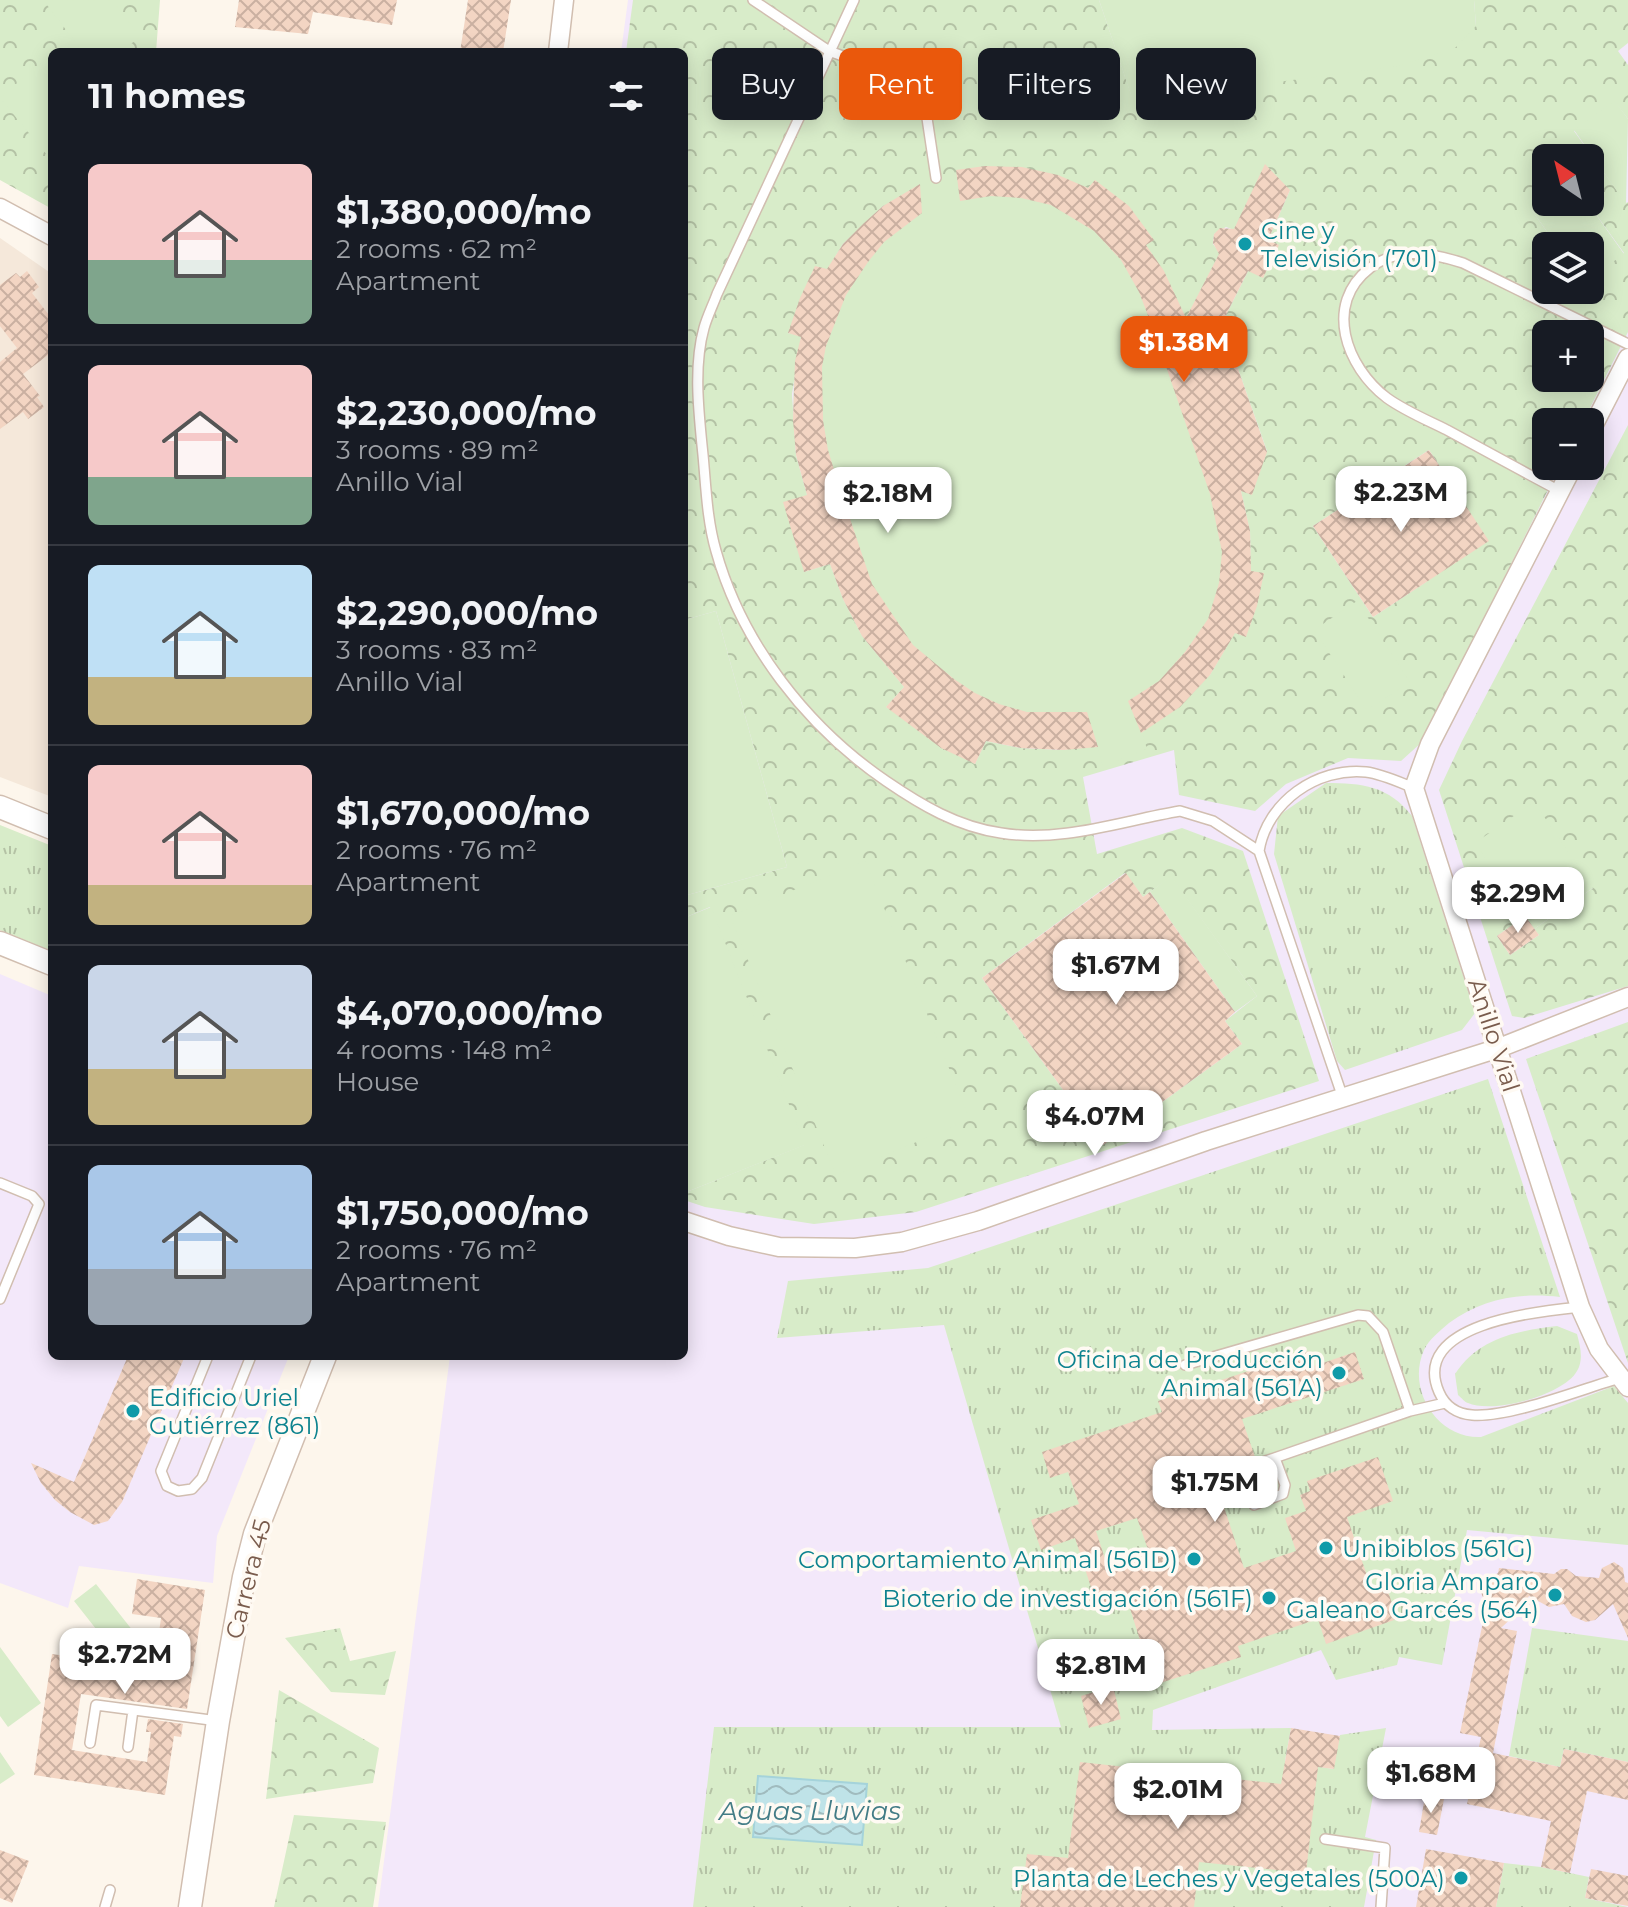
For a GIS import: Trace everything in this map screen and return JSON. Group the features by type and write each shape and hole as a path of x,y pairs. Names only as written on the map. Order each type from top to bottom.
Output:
{"street":[{"path":"558,48 564,0"},
{"path":"0,208 48,234"},
{"path":"1602,408 1628,358"},
{"path":"1414,788 1430,744 1566,480"},
{"name":"Anillo Vial","path":"1414,788 1580,1307 1599,1349 1624,1382"},
{"path":"0,807 48,826"},
{"path":"0,943 48,962"},
{"path":"688,1222 729,1236 779,1247 855,1248 902,1242 978,1221 1206,1141 1499,1048 1628,997"},
{"name":"Carrera 45","path":"190,1907 218,1721 244,1577 255,1534 323,1360"}],"lane":[{"path":"753,0 829,51 922,85 936,178"},
{"path":"854,0 717,294 704,329 700,400 709,523 725,580 751,633 796,699 828,735 895,787 947,817 988,830 1031,836 1074,832 1180,811 1213,821 1259,851"},
{"path":"1560,491 1387,397 1364,373 1347,345 1343,331 1344,303 1358,279 1383,260 1408,253 1438,255 1463,263 1628,344"},
{"path":"1343,1098 1259,851 1264,828 1290,796 1316,782 1345,773 1374,773 1414,788"},
{"path":"0,1183 32,1196 39,1204 0,1299"},
{"path":"1580,1307 1501,1318 1457,1339 1438,1360 1436,1383 1445,1403 1462,1414 1488,1415 1624,1382"},
{"path":"1185,1365 1358,1315 1368,1316 1383,1332 1410,1411"},
{"path":"206,1360 163,1462 163,1479 167,1486 178,1491 192,1489 202,1478 249,1360"},
{"path":"1257,1464 1410,1411 1445,1403"},
{"path":"1254,1505 1283,1494 1285,1485 1275,1458"},
{"path":"90,1743 96,1705 218,1721"},
{"path":"128,1747 133,1710"},
{"path":"1325,1839 1385,1848 1381,1907"},
{"path":"105,1907 110,1890"}],"shaded area":[{"path":"628,0 1628,0 1628,1907 378,1907 449,1360 688,1360 688,48 622,48"},
{"path":"0,238 48,271 48,795 0,777"},
{"path":"0,974 48,994 48,1360 287,1360 217,1536 213,1583 79,1566 68,1608 0,1583"}],"green space":[{"path":"0,0 160,0 156,48 48,48 48,207 0,180"},
{"path":"112,0 140,37 125,48 80,48 44,1"},
{"path":"633,0 1099,0 1115,48 978,48 978,120 1120,120 1120,62 1133,100 1136,99 1136,120 1256,120 1256,73 1476,26 1474,0 1628,0 1628,43 1618,51 1628,65 1628,119 1615,102 1574,131 1583,144 1532,144 1531,209 1532,216 1536,216 1547,232 1532,232 1532,304 1604,304 1604,268 1624,253 1597,216 1604,216 1604,173 1628,202 1628,332 1604,380 1604,320 1532,320 1532,392 1598,392 1590,408 1532,408 1532,480 1553,480 1422,742 1401,761 1348,758 1286,784 1255,811 1179,795 1174,750 1083,777 1097,854 1182,828 1243,851 1319,1081 916,1212 814,1224 705,1207 688,1201 688,1191 804,1145 710,907 688,916 688,895 787,867 716,611 688,619 688,48 627,48","holes":["1088,188 1185,321 1220,253 1213,244 1214,234 1226,227 1234,230 1290,190 1268,240 1278,245 1248,271 1222,323 1267,451 1241,491 1250,531 1251,571 1235,633 1210,675 1141,733 1063,750 1021,748 986,741 975,764 886,707 904,687 862,636 830,564 804,572 807,495 796,455 792,394 801,337 788,333 843,244 883,206","1429,450 1488,541 1372,487","1367,491 1426,582 1373,617 1313,526","1125,873 1143,897 1171,877 1257,996 1225,1021 1242,1044 1103,1145 982,978"]},
{"path":"1099,0 1474,0 1476,26 1455,48 1398,66 1256,85 1256,48 1136,48 1136,101 1133,101 1120,62 1120,48 1115,48"},
{"path":"40,63 48,73 48,156 0,98"},
{"path":"1615,101 1628,119 1626,204 1604,173 1604,144 1584,144 1574,130"},
{"path":"985,166 1038,171 1088,188 1095,180 1129,206 1154,240 1146,245 1184,321 1222,323 1267,452 1252,495 1241,492 1250,531 1251,571 1264,573 1246,637 1235,634 1210,675 1180,707 1142,733 1147,749 1103,766 1097,747 1042,748 986,741 975,764 918,732 886,707 904,687 862,636 830,564 804,572 783,502 807,495 798,456 793,397 801,338 788,333 815,266 827,269 858,230 915,188 937,178"},
{"path":"1536,216 1597,216 1624,254 1604,268 1604,232 1547,232"},
{"path":"1628,425 1628,986 1524,1018 1512,1016 1439,790 1599,480 1604,480 1604,471","holes":["1497,874 1593,888 1534,929 1539,935 1510,955 1497,936 1517,922 1492,887"]},
{"path":"1357,601 1410,682 1367,710 1314,630"},
{"path":"716,611 787,867 688,895 688,619"},
{"path":"1326,783 1374,788 1394,798 1412,816 1475,1013 1462,1030 1345,1070 1337,1061 1274,854 1278,816"},
{"path":"1534,802 1593,888 1534,929 1475,843"},
{"path":"0,825 48,844 48,949 0,930"},
{"path":"865,861 970,1120 836,1175 730,916"},
{"path":"1171,876 1257,996 1235,1012 1150,892"},
{"path":"711,907 805,1145 688,1191 688,916"},
{"path":"1628,1022 1628,1363 1526,1059"},
{"path":"1488,1079 1560,1297 1502,1299 1475,1308 1449,1323 1424,1350 1419,1381 1423,1396 1439,1421 1451,1430 1481,1437 1614,1386 1628,1403 1628,1545 1467,1530 1442,1665 1399,1657 1397,1665 1336,1680 1321,1650 1153,1710 1152,1730 1291,1728 1285,1761 1333,1769 1340,1735 1386,1728 1365,1837 1376,1840 1364,1907 693,1907 714,1727 1061,1727 944,1325 777,1338 788,1281 928,1268"},
{"path":"1557,1326 1577,1334 1580,1362 1570,1380 1543,1395 1510,1404 1479,1406 1458,1395 1455,1374 1475,1352 1500,1338"},
{"path":"96,1584 133,1631 111,1648 74,1601"},
{"path":"340,1628 350,1661 396,1651 385,1695 331,1692 285,1638"},
{"path":"1532,1628 1628,1641 1628,1762 1564,1749 1560,1767 1509,1756"},
{"path":"0,1647 41,1703 8,1727 0,1716"},
{"path":"279,1690 379,1748 373,1783 266,1799"},
{"path":"0,1752 15,1774 0,1784"},
{"path":"294,1815 386,1822 373,1907 274,1907"},
{"path":"1504,1863 1589,1877 1585,1898 1628,1907 1496,1907"}],"water":[{"name":"Aguas Lluvias","path":"758,1776 867,1784 862,1845 753,1837"}],"building":[{"path":"239,0 397,0 392,25 313,12 308,34 235,27"},
{"path":"468,0 511,0 504,48 461,48"},
{"path":"1265,164 1290,190 1268,240 1279,245 1263,278 1248,271 1222,323 1267,452 1252,495 1241,491 1250,531 1251,571 1264,573 1257,606 1246,637 1235,633 1210,675 1180,707 1141,733 1128,701 1159,681 1185,652 1208,619 1219,583 1222,552 1210,494 1152,326 1139,292 1121,260 1094,231 1051,205 1021,198 991,196 960,201 956,170 985,166 1022,167 1058,175 1088,188 1095,180 1129,206 1154,240 1146,245 1164,271 1186,318 1219,254 1213,243 1214,234 1220,228 1234,229"},
{"path":"920,184 922,213 884,242 868,262 846,295 826,346 822,367 823,420 839,486 872,584 913,645 954,679 999,704 1027,712 1087,712 1098,747 1063,750 1021,748 986,741 975,764 941,748 886,707 904,687 862,636 830,564 804,572 783,502 807,495 796,455 793,420 795,361 801,337 788,333 815,266 827,269 843,244 864,223 883,206"},
{"path":"27,271 39,287 32,293 48,314 48,355 23,374 40,396 37,397 44,407 28,419 23,412 0,429 0,362 17,348 0,326 0,285 16,273 20,277"},
{"path":"1429,450 1489,541 1373,617 1313,526"},
{"path":"1126,873 1143,897 1150,892 1235,1012 1225,1021 1242,1044 1103,1145 982,978"},
{"path":"1525,916 1539,935 1510,955 1497,936"},
{"path":"1309,1351 1314,1366 1355,1352 1364,1379 1242,1419 1255,1457 1250,1466 1259,1471 1266,1492 1224,1507 1244,1568 1296,1551 1285,1518 1306,1511 1300,1495 1310,1491 1307,1481 1378,1457 1393,1501 1347,1517 1373,1593 1387,1588 1397,1619 1326,1644 1318,1619 1238,1646 1241,1657 1154,1685 1128,1602 1099,1612 1075,1538 1041,1550 1031,1520 1079,1504 1068,1472 1050,1478 1042,1452 1162,1412 1158,1401","holes":["1137,1518 1151,1558 1109,1571 1096,1531"]},
{"name":"Edificio Uriel Gutiérrez (861)","path":"126,1360 183,1360 122,1502 108,1521 94,1525 70,1512 41,1483 31,1463 74,1482"},
{"path":"1614,1562 1623,1568 1625,1582 1628,1583 1628,1638 1613,1604 1595,1620 1586,1622 1572,1616 1564,1604 1549,1607 1529,1596 1522,1608 1501,1628 1517,1631 1493,1753 1560,1767 1564,1749 1628,1762 1628,1800 1587,1791 1570,1873 1541,1867 1551,1821 1467,1804 1481,1737 1460,1733 1486,1607 1481,1592 1486,1581 1498,1573 1499,1568 1554,1574 1567,1569 1576,1576 1599,1578 1602,1568"},
{"path":"137,1579 205,1590 187,1709 81,1694 72,1750 147,1762 151,1732 146,1732 148,1719 183,1724 181,1737 174,1736 165,1795 34,1775 52,1654 154,1669 161,1618 132,1614"},
{"path":"1113,1686 1121,1719 1089,1728 1081,1696"},
{"path":"1291,1728 1340,1736 1334,1769 1318,1767 1306,1873 1199,1862 1194,1907 1020,1907 1027,1854 1068,1858 1080,1762 1281,1784"},
{"path":"1425,1796 1444,1799 1437,1835 1419,1832"},
{"name":"Planta de Leches y Vegetales (500A)","path":"1426,1849 1504,1863 1496,1907 1416,1907"},
{"path":"0,1850 29,1861 12,1903 0,1898"},
{"path":"1591,1869 1628,1876 1628,1906 1585,1898"}],"place":[{"name":"Cine y Televisión (701)","path":"1245,244"},
{"name":"Oficina de Producción Animal (561A)","path":"1339,1373"},
{"name":"Edificio Uriel Gutiérrez (861)","path":"133,1411"},
{"name":"Unibiblos (561G)","path":"1326,1548"},
{"name":"Comportamiento Animal (561D)","path":"1194,1559"},
{"name":"Gloria Amparo Galeano Garcés (564)","path":"1555,1595"},
{"name":"Bioterio de investigación (561F)","path":"1269,1598"},
{"name":"Planta de Leches y Vegetales (500A)","path":"1461,1878"}]}
